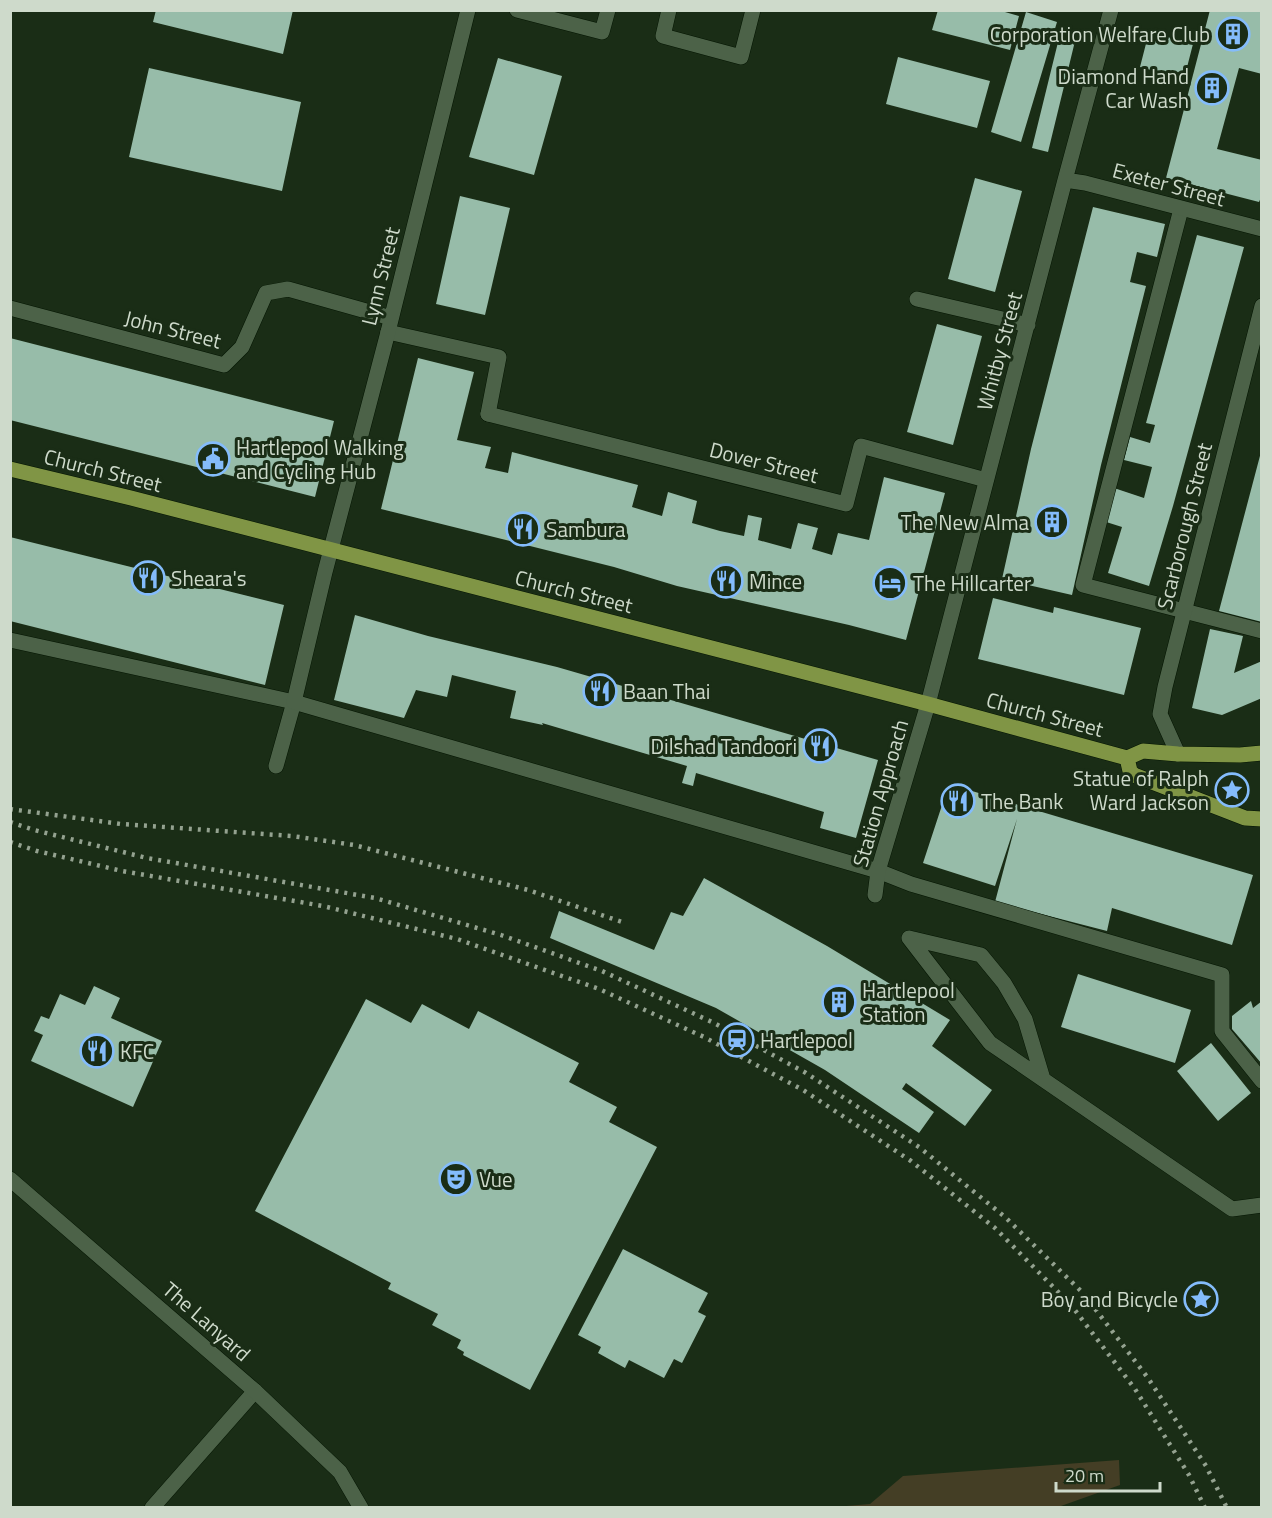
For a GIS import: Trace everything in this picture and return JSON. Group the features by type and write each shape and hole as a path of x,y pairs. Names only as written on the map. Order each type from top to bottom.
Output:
{"main road":[{"name":"Church Street","path":"10,469 928,704 1127,758 1143,751 1178,754 1262,753"},
{"name":"Church Street","path":"1127,758 1131,774 1245,818 1262,819"}],"street":[{"name":"Lynn Street","path":"276,766 390,325 468,10"},
{"path":"517,10 602,32 608,10"},
{"path":"669,10 663,36 741,57 753,10"},
{"name":"Whitby Street","path":"928,704 1065,180 1112,10"},
{"name":"Exeter Street","path":"1065,180 1085,183 1262,229"},
{"path":"1181,209 1083,585 1262,631"},
{"name":"John Street","path":"10,308 224,365 242,347 266,293 288,289 390,325"},
{"path":"917,298 1028,325"},
{"name":"Scarborough Street","path":"1178,754 1160,714 1165,687 1262,306"},
{"name":"Dover Street","path":"390,325 499,357 488,414 846,504 861,446 986,480"},
{"path":"10,640 294,702 878,871 911,884 1222,975 1222,1032 1262,1081"},
{"name":"Station Approach","path":"875,895 878,871 928,704"},
{"path":"1043,1079 1025,1019 1004,983 981,955 909,938 990,1043 1232,1209 1262,1205"},
{"name":"The Lanyard","path":"10,1179 255,1391 340,1472 361,1508"},
{"path":"152,1508 255,1391"}],"shaded area":[{"path":"1119,1460 1120,1485 1061,1506 1038,1508 834,1507 870,1504 903,1476"}],"building":[{"path":"156,10 293,10 283,54 153,22"},
{"path":"938,10 998,10 1019,16 1010,50 932,30"},
{"path":"1210,10 1262,10 1262,74 1239,68 1217,149 1262,160 1262,195 1259,202 1166,178"},
{"path":"1026,12 1057,22 1021,142 991,132"},
{"path":"1149,32 1193,44 1184,79 1140,67"},
{"path":"1060,34 1076,37 1048,152 1032,148"},
{"path":"898,57 990,81 977,128 886,104"},
{"path":"498,58 562,76 534,175 469,157"},
{"path":"149,68 301,102 282,191 129,157"},
{"path":"975,178 1022,191 995,292 948,279"},
{"path":"460,196 510,208 485,315 436,304"},
{"path":"1093,207 1165,224 1157,257 1137,252 1130,282 1146,286 1101,465 1072,595 1002,579 1031,449"},
{"path":"1197,235 1244,247 1149,586 1108,573 1122,527 1103,521 1114,488 1144,498 1152,467 1124,460 1130,437 1150,443 1155,425 1146,423"},
{"path":"937,324 982,336 953,445 907,432"},
{"path":"10,338 334,421 315,497 10,420"},
{"path":"418,358 474,372 457,440 491,447 485,468 508,473 512,452 638,485 632,507 662,516 668,492 697,501 692,523 720,531 744,536 748,515 762,518 758,540 791,549 798,523 818,528 812,549 832,555 838,533 869,540 884,477 945,493 906,640 677,586 614,567 381,509"},
{"path":"1262,453 1262,622 1219,611"},
{"path":"10,537 284,605 265,685 10,621"},
{"path":"993,598 1053,613 1054,607 1141,628 1124,695 978,659"},
{"path":"355,615 428,636 557,667 878,760 856,838 820,828 824,812 696,773 693,786 682,783 687,766 542,723 543,725 510,718 516,691 452,675 447,697 416,690 404,718 334,700"},
{"path":"1210,629 1243,636 1234,673 1262,661 1262,698 1222,715 1192,708"},
{"path":"962,788 1253,875 1232,945 1112,908 1107,931 995,902 1017,819 995,886 923,863 946,793"},
{"name":"Hartlepool Station","path":"704,878 827,946 950,1020 932,1046 992,1090 965,1126 906,1083 902,1089 934,1112 919,1133 825,1070 716,1008 550,938 559,911 654,950 671,912 683,916"},
{"path":"1078,974 1191,1010 1175,1063 1061,1027"},
{"name":"KFC","path":"94,986 120,998 111,1018 162,1041 133,1107 31,1061 43,1035 34,1031 41,1016 49,1019 60,994 85,1005"},
{"name":"Vue","path":"366,999 411,1023 422,1004 469,1029 478,1011 579,1063 569,1082 617,1107 609,1122 657,1147 530,1390 463,1355 464,1352 457,1348 461,1340 432,1325 438,1314 388,1289 391,1283 255,1211"},
{"path":"1251,1001 1253,1008 1262,1001 1262,1064 1232,1029 1232,1016"},
{"path":"1211,1043 1251,1093 1218,1121 1177,1071"},
{"path":"623,1249 708,1293 698,1312 706,1316 682,1363 674,1359 664,1378 629,1360 625,1368 598,1353 601,1347 578,1335"}],"railway":[{"path":"10,809 121,824 292,836 354,845 528,890 625,923"},
{"path":"10,822 147,858 375,898 501,935 602,971 714,1023 806,1073 919,1147 1005,1217 1083,1293 1148,1378 1206,1466 1227,1508"},
{"path":"10,842 37,851 122,871 323,906 457,939 599,989 704,1037 803,1090 911,1161 995,1228 1071,1305 1135,1389 1189,1475 1205,1508"}],"place":[{"name":"Corporation Welfare Club","path":"1233,34"},
{"name":"Diamond Hand Car Wash","path":"1212,88"},
{"name":"Hartlepool Walking and Cycling Hub","path":"213,459"},
{"name":"The New Alma","path":"1052,522"},
{"name":"Sambura","path":"523,529"},
{"name":"Sheara's","path":"148,578"},
{"name":"Mince","path":"726,581"},
{"name":"The Hillcarter","path":"890,583"},
{"name":"Baan Thai","path":"600,691"},
{"name":"Dilshad Tandoori","path":"820,746"},
{"name":"Statue of Ralph Ward Jackson","path":"1232,790"},
{"name":"The Bank","path":"958,801"},
{"name":"Hartlepool Station","path":"839,1002"},
{"name":"Hartlepool","path":"737,1040"},
{"name":"KFC","path":"97,1051"},
{"name":"Vue","path":"456,1179"},
{"name":"Boy and Bicycle","path":"1201,1299"}]}
